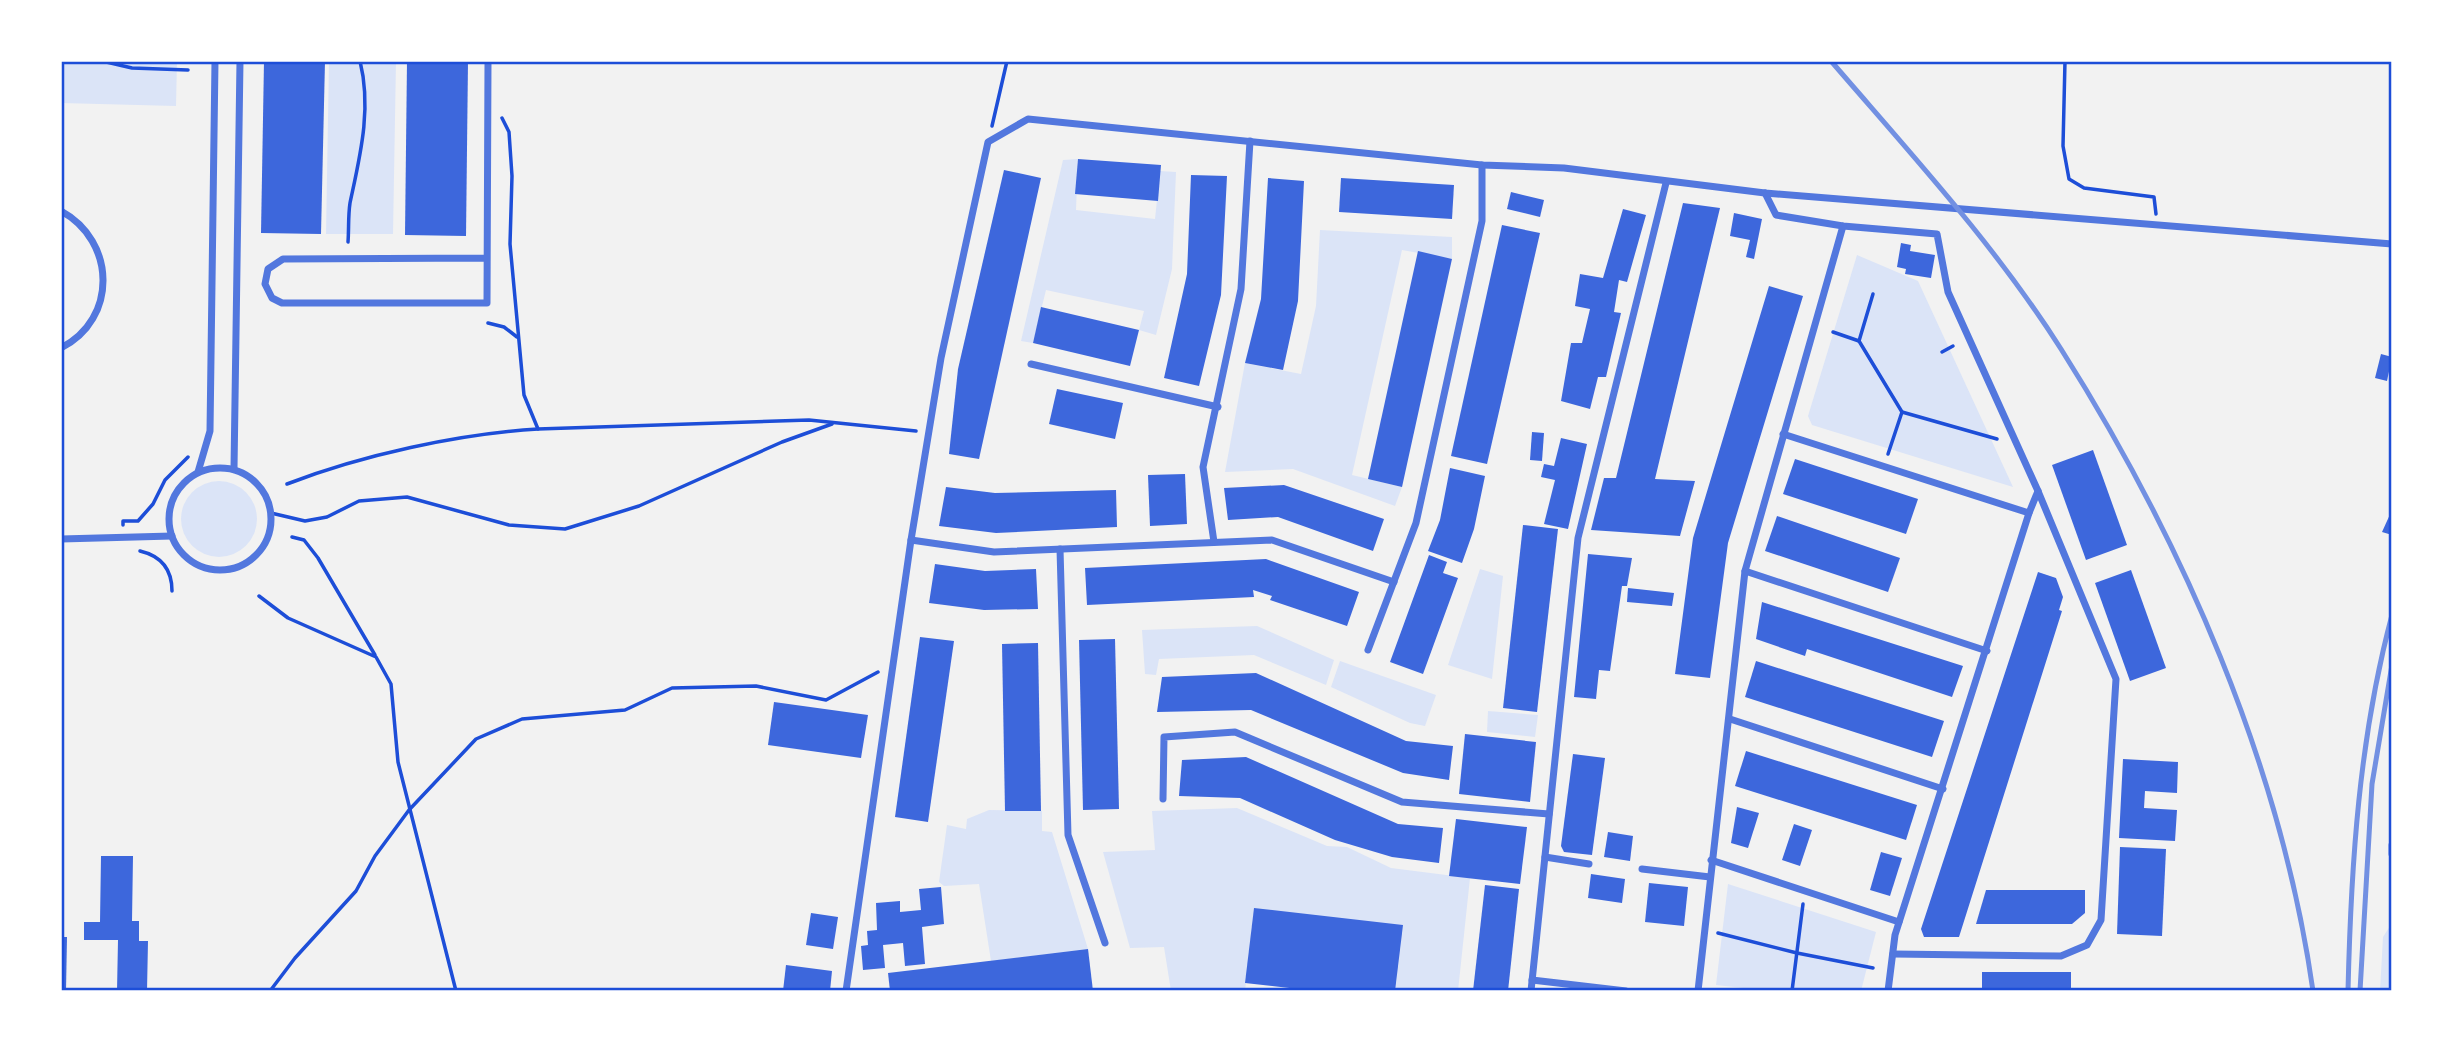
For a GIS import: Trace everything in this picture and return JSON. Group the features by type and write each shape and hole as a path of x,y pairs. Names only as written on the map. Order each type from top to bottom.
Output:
{"street":[{"path":"198,472 209,431 215,61"},
{"path":"234,469 240,61"},
{"path":"487,258 283,259 268,269 265,284 272,298 282,303 487,303 488,61"},
{"path":"846,991 911,540 941,358 988,142 1028,119 1482,165 1564,169 1765,193 2392,244"},
{"path":"1214,542 1203,467 1218,407 1241,289 1250,141"},
{"path":"1368,650 1416,523 1482,221 1482,165"},
{"path":"1531,991 1578,538 1666,183"},
{"path":"1765,193 1776,215 1843,226 1937,234 1948,292 2038,491 2116,679 2101,920 2087,945 2061,956 1893,954"},
{"path":"61,211 74,218 94,240 104,270 102,300 90,325 75,341 61,348"},
{"path":"1698,991 1745,571 1843,226"},
{"path":"1031,364 1218,407"},
{"path":"1783,433 2029,513"},
{"path":"216,468 234,469 259,485 271,513 265,542 256,554 230,568 202,566 179,549 172,536 169,524 173,499 188,479 198,472 216,468"},
{"path":"1888,991 1899,922 2038,491"},
{"path":"61,539 172,536"},
{"path":"911,540 994,552 1272,540 1394,582"},
{"path":"1060,549 1068,835 1105,943"},
{"path":"1745,571 1987,651"},
{"path":"1730,719 1942,789"},
{"path":"1163,799 1164,737 1234,732 1402,802 1549,814"},
{"path":"2392,845 2392,853"},
{"path":"1545,857 1589,864"},
{"path":"1711,860 1899,922"},
{"path":"1643,869 1710,877"},
{"path":"1532,980 1626,991"}],"path":[{"path":"102,61 132,68 188,70"},
{"path":"348,242 349,206 358,172 365,119 360,61"},
{"path":"988,142 1007,61"},
{"path":"2065,61 2063,146 2069,179 2084,188 2154,197 2157,226"},
{"path":"488,89 509,132 512,176 510,244 524,395 538,429"},
{"path":"1859,341 1872,294"},
{"path":"488,323 504,327 519,338"},
{"path":"1833,332 1859,341 1902,412 1997,439"},
{"path":"1942,352 1953,346"},
{"path":"1888,454 1902,412"},
{"path":"287,484 330,467 392,452 538,429 809,420 928,432"},
{"path":"271,513 305,521 327,517 359,501 407,498 509,525 565,529 639,506 782,442 834,423"},
{"path":"172,591 169,573 153,554 124,551 123,521 138,521 148,512 165,480 193,450"},
{"path":"292,537 304,540 318,558 391,684 398,762 456,991"},
{"path":"259,596 288,618 376,657"},
{"path":"270,991 295,958 356,891 375,856 410,810 476,739 522,719 625,710 672,688 756,686 826,700 878,672"},
{"path":"1792,991 1803,904"},
{"path":"1718,933 1797,953 1873,968"}],"shaded area":[{"path":"61,61 177,61 176,106 61,103"},
{"path":"329,61 396,61 393,234 326,234"},
{"path":"1078,159 1076,210 1155,219 1160,171 1176,172 1172,269 1156,335 1139,330 1144,311 1046,290 1033,343 1021,341 1063,160"},
{"path":"1320,230 1452,237 1452,259 1402,250 1352,475 1402,487 1395,506 1293,469 1225,472 1245,363 1301,374 1316,306"},
{"path":"1857,255 1918,281 2013,487 1812,425 1808,416"},
{"path":"219,481 234,484 246,492 254,504 257,519 254,534 246,546 234,554 219,557 204,554 192,546 184,534 181,519 184,504 192,492 204,484"},
{"path":"1480,569 1503,576 1492,679 1448,665"},
{"path":"1257,626 1334,660 1326,685 1254,655 1159,659 1156,675 1145,674 1142,630"},
{"path":"1340,661 1436,695 1425,726 1410,723 1331,687"},
{"path":"1488,711 1538,715 1535,737 1487,732"},
{"path":"1237,808 1327,846 1347,847 1391,868 1470,878 1458,991 1395,991 1254,908 1245,991 1171,991 1164,947 1130,948 1103,852 1155,850 1152,811"},
{"path":"989,810 1042,811 1042,831 1052,832 1088,949 991,961 979,884 944,886 939,882 947,825 966,829 967,819"},
{"path":"1728,884 1876,932 1861,991 1770,991 1716,985"},
{"path":"2392,923 2392,991 2380,991 2383,937"}],"building":[{"path":"264,61 325,61 321,234 261,233"},
{"path":"407,61 468,61 466,236 405,235"},
{"path":"1078,159 1161,165 1158,201 1075,194"},
{"path":"1004,170 1041,178 979,459 949,454 958,369"},
{"path":"1191,175 1227,176 1221,295 1199,386 1164,378 1187,274"},
{"path":"1268,178 1304,181 1298,301 1283,370 1245,363 1261,299"},
{"path":"1341,178 1454,185 1452,219 1339,212"},
{"path":"1511,192 1544,200 1540,217 1507,209"},
{"path":"1683,203 1720,208 1655,479 1695,481 1680,536 1591,530 1604,478 1616,478"},
{"path":"1623,209 1646,215 1627,282 1619,280 1614,312 1621,313 1606,377 1598,377 1590,409 1561,401 1571,343 1582,343 1590,309 1575,306 1580,274 1603,278"},
{"path":"1734,213 1762,219 1754,259 1746,257 1750,240 1730,236"},
{"path":"1502,225 1540,233 1487,464 1451,456"},
{"path":"1901,243 1911,245 1910,251 1935,255 1931,278 1905,274 1906,269 1897,267"},
{"path":"1418,251 1452,259 1402,487 1368,479"},
{"path":"1769,286 1803,296 1728,543 1710,678 1675,674 1693,538"},
{"path":"1041,307 1139,330 1130,366 1033,343"},
{"path":"2381,354 2392,357 2387,381 2375,378"},
{"path":"1057,389 1123,403 1115,439 1049,424"},
{"path":"1532,432 1544,433 1542,461 1530,460"},
{"path":"1561,438 1587,444 1568,529 1544,524 1555,480 1541,477 1544,464 1554,466"},
{"path":"2093,450 2127,545 2086,560 2052,465"},
{"path":"1795,459 1918,499 1906,534 1783,494"},
{"path":"1450,468 1485,476 1474,529 1462,563 1428,551 1440,520"},
{"path":"1185,474 1187,524 1150,526 1148,475"},
{"path":"1284,485 1384,519 1373,551 1278,517 1228,520 1224,488"},
{"path":"946,487 995,493 1116,490 1117,527 996,533 939,526"},
{"path":"2392,510 2392,535 2382,532"},
{"path":"1777,516 1900,558 1888,592 1765,551"},
{"path":"1523,525 1558,529 1537,712 1503,708"},
{"path":"1588,554 1632,558 1627,586 1622,586 1610,671 1599,670 1596,699 1574,697"},
{"path":"1429,555 1447,562 1443,573 1458,578 1423,674 1390,662"},
{"path":"1266,559 1359,592 1347,626 1270,600 1272,596 1253,590 1254,597 1087,605 1085,568"},
{"path":"935,564 985,571 1036,569 1038,609 984,610 929,603"},
{"path":"2131,570 2166,668 2130,681 2095,583"},
{"path":"2038,572 2056,578 2063,597 2059,610 2062,611 1959,937 1924,937 1921,929"},
{"path":"1628,588 1674,593 1672,606 1627,602"},
{"path":"1762,602 1963,666 1952,697 1807,649 1805,656 1756,639"},
{"path":"920,637 954,641 928,822 895,817"},
{"path":"1115,639 1119,809 1083,810 1079,640"},
{"path":"1038,643 1041,811 1005,811 1002,644"},
{"path":"1756,661 1944,721 1932,757 1745,697"},
{"path":"1256,673 1406,741 1453,746 1449,780 1403,773 1251,710 1157,712 1162,677"},
{"path":"774,702 868,715 861,758 768,745"},
{"path":"1465,734 1536,742 1530,802 1459,794"},
{"path":"1746,751 1917,805 1906,840 1735,786"},
{"path":"1573,754 1605,758 1592,855 1564,852 1561,846"},
{"path":"1246,757 1398,824 1443,828 1439,863 1392,857 1335,840 1240,798 1179,796 1182,760"},
{"path":"2123,759 2178,762 2177,793 2145,791 2144,808 2177,810 2175,841 2119,838"},
{"path":"1737,807 1759,813 1748,848 1731,843"},
{"path":"1456,819 1527,827 1520,884 1449,876"},
{"path":"1794,824 1812,830 1800,866 1782,860"},
{"path":"1608,832 1633,836 1630,861 1604,857"},
{"path":"2120,847 2166,849 2162,936 2117,934"},
{"path":"1881,852 1902,858 1890,896 1870,890"},
{"path":"101,856 133,856 132,921 139,921 139,941 148,941 147,991 117,991 118,940 84,940 84,922 100,922"},
{"path":"1591,874 1625,879 1622,903 1588,898"},
{"path":"1649,883 1688,887 1684,926 1645,922"},
{"path":"1485,885 1519,889 1508,991 1473,991"},
{"path":"941,887 944,924 922,927 925,964 905,966 903,943 883,945 885,968 863,970 861,946 868,945 867,931 877,930 876,903 900,901 900,912 921,910 919,889"},
{"path":"1986,890 2085,890 2085,913 2072,924 1976,924"},
{"path":"1254,908 1403,925 1395,991 1315,991 1245,983"},
{"path":"811,913 838,917 833,949 806,945"},
{"path":"61,937 67,937 66,991 61,991"},
{"path":"1088,949 1093,991 890,991 888,973"},
{"path":"786,965 832,971 830,991 783,991"},
{"path":"1982,972 2071,972 2071,991 1982,991"}],"railway":[{"path":"1831,61 1951,201 2008,273 2061,349 2147,498 2220,657 2251,739 2277,822 2298,906 2313,991"},
{"path":"2348,991 2355,849 2364,755 2392,615"},
{"path":"2360,991 2372,784 2392,665"}]}
